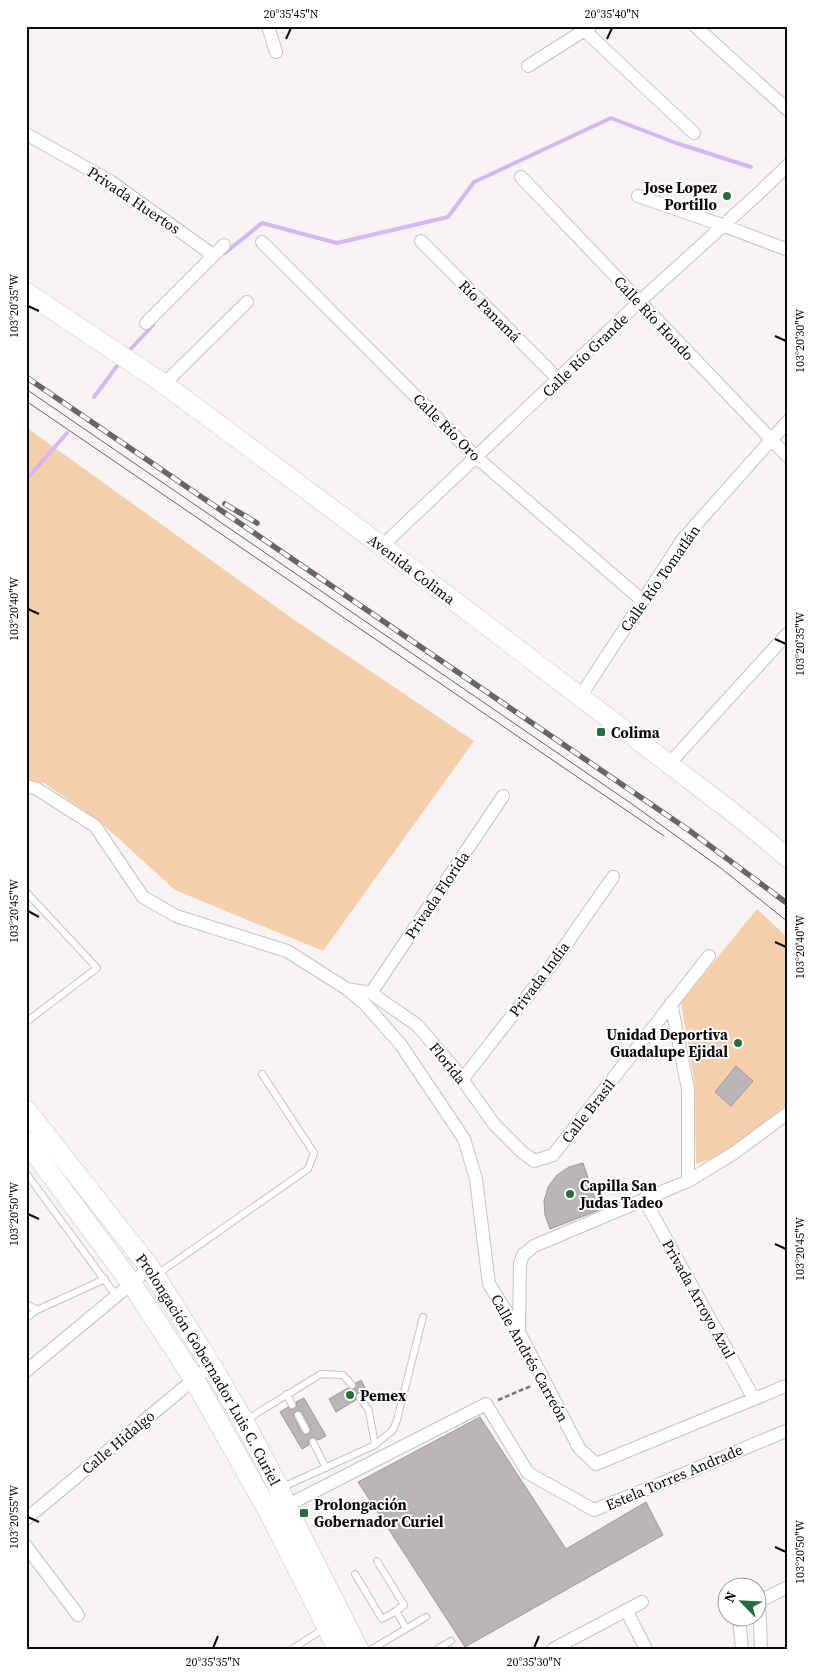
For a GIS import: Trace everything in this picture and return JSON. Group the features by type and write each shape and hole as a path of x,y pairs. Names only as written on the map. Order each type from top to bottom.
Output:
{"main road":[{"name":"Prolongación Gobernador Luis C. Curiel","path":"26,1110 153,1272 244,1422 326,1627 338,1649"},
{"name":"Prolongación Gobernador Luis C. Curiel","path":"28,1147 132,1284 370,1648"}],"street":[{"path":"268,26 276,52"},
{"path":"695,26 788,110"},
{"path":"528,66 588,28 694,133"},
{"name":"Privada Huertos","path":"26,134 110,180 213,255"},
{"name":"Calle Río Grande","path":"382,546 788,165"},
{"name":"Calle Río Hondo","path":"521,177 788,457"},
{"path":"638,196 788,250"},
{"name":"Río Panamá","path":"421,241 559,380"},
{"name":"Calle Río Oro","path":"262,242 477,458 643,600"},
{"path":"146,323 224,245"},
{"name":"Avenida Colima","path":"26,292 164,384 382,546 740,818 788,858"},
{"path":"164,384 247,302"},
{"name":"Calle Río Tomatlán","path":"580,697 683,539 788,421"},
{"path":"668,765 788,633"},
{"name":"Calle Andrés Carreón","path":"26,786 37,789 95,826 143,896 176,916 287,951 347,988 366,1005 401,1044 464,1139 476,1179 490,1284 519,1332 579,1448 596,1464 788,1385"},
{"name":"Privada Florida","path":"370,993 503,796"},
{"name":"Privada India","path":"462,1080 553,963 613,877"},
{"name":"Calle Brasil","path":"534,1161 553,1155 709,956"},
{"name":"Florida","path":"347,988 370,993 417,1025 462,1080 494,1124 522,1152 534,1161"},
{"path":"671,1004 688,1089 688,1180"},
{"path":"519,1332 520,1264 523,1256 534,1246 688,1180 786,1119"},
{"name":"Privada Arroyo Azul","path":"644,1199 754,1399"},
{"path":"26,1371 132,1284 153,1272"},
{"name":"Calle Hidalgo","path":"26,1519 211,1365"},
{"path":"273,1498 486,1404"},
{"name":"Estela Torres Andrade","path":"486,1404 528,1473 594,1510 661,1484 788,1430"},
{"path":"26,1546 78,1615"},
{"path":"766,1599 788,1587"},
{"path":"554,1649 642,1602"},
{"path":"626,1610 646,1649"},
{"path":"740,1628 742,1649"},
{"path":"760,1628 761,1649"}],"lane":[{"path":"26,894 97,968 26,1022"},
{"path":"153,1272 168,1269 308,1169 314,1153 262,1074"},
{"path":"26,1173 117,1297"},
{"path":"26,1318 37,1310 105,1279"},
{"path":"26,1304 37,1310"},
{"path":"273,1498 326,1468 376,1445 393,1430 424,1317"},
{"path":"244,1422 321,1374 343,1375 352,1385"},
{"path":"287,1394 292,1405"},
{"path":"360,1398 368,1411 376,1445"},
{"path":"298,1415 306,1430"},
{"path":"313,1442 326,1468"},
{"path":"355,1574 382,1619 396,1611 404,1606 376,1561"},
{"path":"396,1611 406,1628"},
{"path":"370,1648 426,1617"},
{"path":"292,1649 326,1627"},
{"path":"437,1649 451,1641"}],"path":[{"path":"486,1404 531,1386"}],"shaded area":[{"path":"26,427 293,619 474,741 323,951 175,890 98,820 44,783 26,780"},
{"name":"Unidad Deportiva Guadalupe Ejidal","path":"757,909 788,938 788,1105 727,1153 696,1164 695,1085 681,1002"}],"building":[{"path":"736,1066 753,1081 731,1106 715,1092"},
{"name":"Capilla San Judas Tadeo","path":"583,1163 599,1210 550,1229 545,1215 544,1201 548,1187 557,1175 569,1167"},
{"name":"Pemex","path":"361,1380 368,1393 365,1395 362,1392 358,1393 355,1395 356,1400 336,1412 329,1399 348,1388 351,1390 355,1389 356,1383"},
{"path":"304,1398 326,1436 318,1440 314,1437 310,1438 308,1441 309,1445 302,1449 280,1412 288,1407 291,1410 294,1409 297,1406 296,1402","holes":["298,1410 302,1412 310,1428 308,1435 302,1433 294,1417 294,1413"]},
{"path":"480,1417 566,1549 646,1502 663,1535 465,1647 358,1482"}],"waterway":[{"path":"225,253 262,223 337,243 448,217 474,182 611,118 676,143 751,167"},
{"path":"127,353 153,325"},
{"path":"94,397 120,362"},
{"path":"26,480 67,433"}],"tram line":[{"path":"26,389 632,804 722,869 788,922"},
{"path":"26,401 664,836"}],"railway":[{"path":"26,377 690,831 788,904"},
{"path":"225,504 257,523"}],"place":[{"name":"Jose Lopez Portillo","path":"727,196"},
{"name":"Colima","path":"601,732"},
{"name":"Unidad Deportiva Guadalupe Ejidal","path":"738,1043"},
{"name":"Capilla San Judas Tadeo","path":"570,1194"},
{"name":"Pemex","path":"350,1395"},
{"name":"Prolongación Gobernador Curiel","path":"304,1513"}]}
